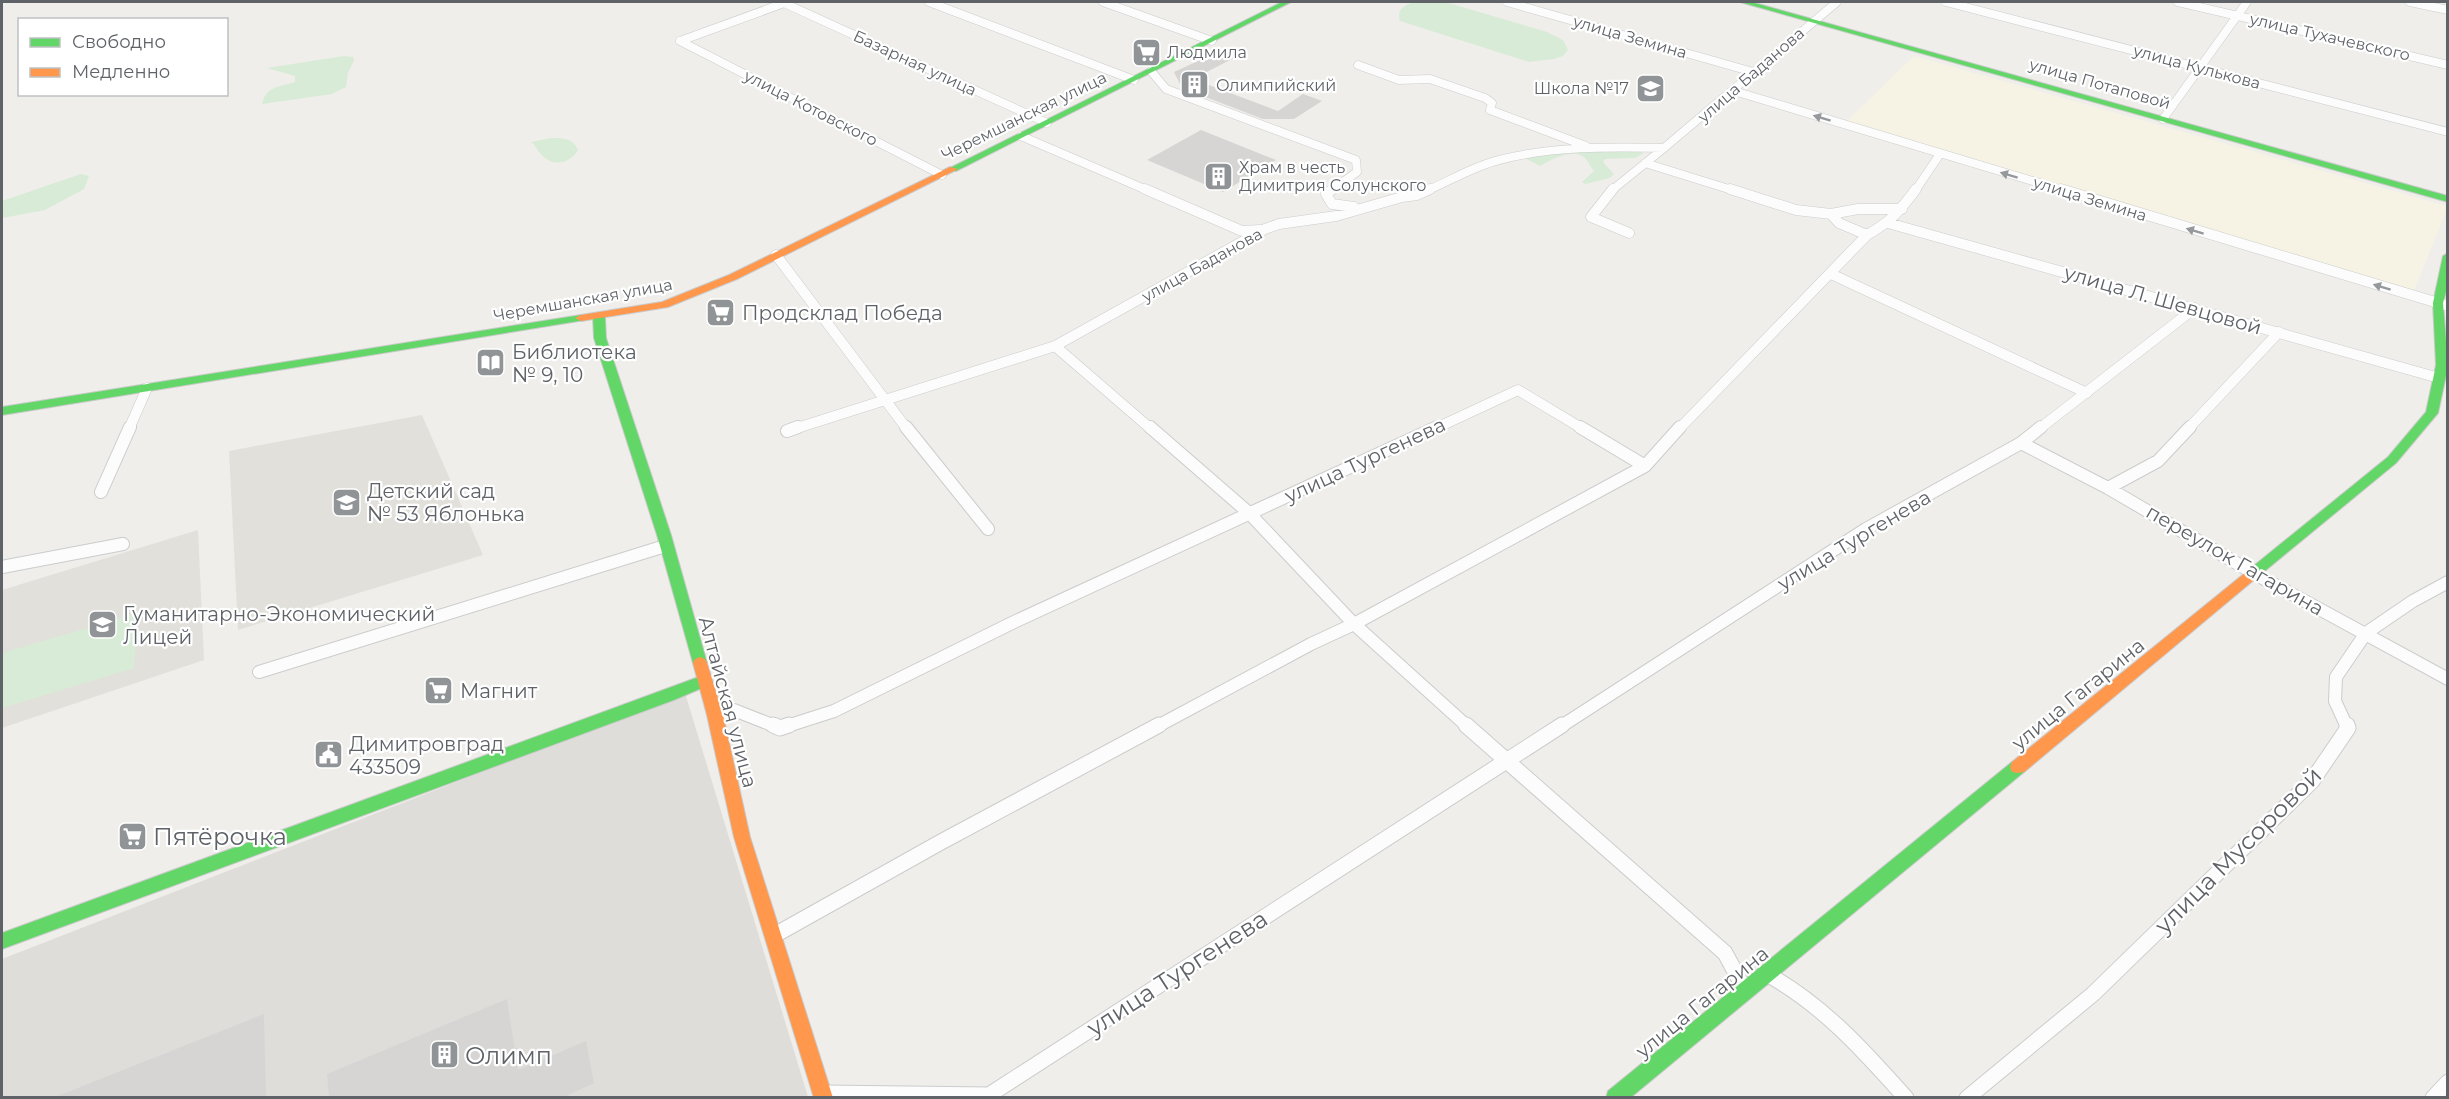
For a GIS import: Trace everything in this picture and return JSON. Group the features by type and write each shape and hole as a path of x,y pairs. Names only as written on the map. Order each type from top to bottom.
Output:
{"main road":[{"name":"Черемшанская улица","path":"2,411 649,308 681,300 1022,136 1287,2"},
{"name":"улица Потаповой","path":"1744,2 2448,199"},
{"name":"улица Гагарина","path":"1615,1098 2392,460 2433,413 2442,365 2443,305 2448,256"},
{"name":"Алтайская улица","path":"599,316 600,338 715,715 742,837 823,1095"},
{"path":"2,941 669,696 704,681"}],"street":[{"name":"улица Котовского","path":"785,2 680,41 942,175"},
{"name":"Базарная улица","path":"785,2 1047,123"},
{"path":"928,2 1134,80"},
{"path":"1102,2 1212,41"},
{"name":"улица Земина","path":"1508,2 1753,72"},
{"name":"улица Баданова","path":"1629,234 1591,217 1607,194 1734,91 1753,72 1837,2"},
{"name":"улица Кулькова","path":"1946,2 2448,132"},
{"name":"улица Тухачевского","path":"2178,2 2448,65"},
{"path":"2163,118 2201,69 2247,2"},
{"path":"2410,2 2448,10"},
{"path":"1358,65 1399,80 1430,79 1485,98 1491,103 1490,110 1590,147"},
{"path":"1151,71 1166,89 1356,160 1357,172 1326,194 1332,204 1340,206 1354,207 1373,204"},
{"name":"улица Земина","path":"1734,91 2443,305"},
{"path":"1022,136 1242,231 1265,230"},
{"name":"улица Баданова","path":"787,431 1055,346 1279,224 1336,216 1373,204 1418,195 1497,160 1541,152 1590,147 1664,148"},
{"path":"773,936 941,842 1311,644 1353,624 1645,466 1692,414 1867,235 1888,223 1902,209 1940,154"},
{"path":"1645,163 1796,210 1831,214 1858,209 1902,209"},
{"path":"1831,214 1839,223 1867,235"},
{"name":"улица Л. Шевцовой","path":"1888,223 2439,378"},
{"path":"776,255 884,400 988,529"},
{"path":"1831,274 2087,393"},
{"name":"улица Тургенева","path":"823,1095 989,1095 1866,529 2022,443 2195,308"},
{"path":"2108,488 2158,461 2279,332"},
{"path":"1055,346 1249,513 1353,624 1505,761 1725,953 1746,992"},
{"path":"101,492 147,388"},
{"name":"улица Тургенева","path":"1249,513 1518,390 1645,466"},
{"name":"переулок Гагарина","path":"2022,443 2108,488 2255,574 2448,679"},
{"path":"715,715 734,711 780,728 834,711 1014,622 1249,513"},
{"path":"2,567 123,544"},
{"path":"259,672 665,546"},
{"name":"улица Мусоровой","path":"1966,1098 2093,994 2312,781 2348,728 2335,701 2336,677 2366,633 2413,601 2448,582"},
{"path":"1767,974 1791,986 1854,1041 1906,1098"},
{"path":"2433,1098 2448,1082"}],"shaded area":[{"path":"1914,56 2447,206 2447,209 2414,290 1847,121"},
{"name":"Детский сад № 53 Яблонька","path":"422,415 483,555 238,630 229,451"},
{"name":"Гуманитарно-Экономический Лицей","path":"198,530 204,660 2,728 2,590"},
{"path":"685,693 808,1097 2,1098 2,959"}],"green space":[{"path":"1417,2 1445,2 1547,32 1563,40 1568,50 1563,56 1554,59 1529,62 1400,21 1399,13 1403,7"},
{"path":"344,56 353,57 354,60 348,73 346,87 332,94 262,104 270,90 295,82 295,76 267,68"},
{"path":"551,138 570,141 578,150 565,161 549,161 531,142"},
{"path":"1577,150 1641,151 1643,154 1635,158 1605,159 1603,162 1614,174 1610,178 1585,184 1582,182 1594,171 1581,155 1563,155 1540,166 1525,158 1538,153"},
{"path":"81,174 89,176 84,189 45,210 2,218 2,201"},
{"path":"138,613 134,668 2,708 2,653"}],"building":[{"name":"Олимпийский","path":"1220,51 1236,57 1193,79 1278,111 1303,94 1322,101 1294,119 1263,119 1182,88 1174,72"},
{"name":"Храм в честь Димитрия Солунского","path":"1201,130 1276,160 1223,192 1147,160"},
{"name":"Олимп","path":"507,999 518,1070 586,1041 594,1083 562,1098 329,1098 327,1074"},
{"path":"264,1014 266,1098 55,1098 55,1097"}],"traffic: fast":[{"path":"953,169 1287,2"},
{"path":"1744,2 2448,199"},
{"path":"2250,576 2392,460 2432,413 2442,365 2438,303 2448,256"},
{"path":"599,317 600,338 664,535 700,663"},
{"path":"2,411 581,318"},
{"path":"2,941 669,696 704,681"},
{"path":"1615,1098 2018,767"}],"traffic: slow":[{"path":"581,318 664,305 733,277 953,169"},
{"path":"2018,767 2250,576"},
{"path":"700,663 715,715 742,837 824,1098"}],"place":[{"name":"Людмила","path":"1146,52"},
{"name":"Олимпийский","path":"1195,85"},
{"name":"Школа №17","path":"1650,88"},
{"name":"Храм в честь Димитрия Солунского","path":"1218,176"},
{"name":"Продсклад Победа","path":"721,313"},
{"name":"Библиотека № 9, 10","path":"491,363"},
{"name":"Детский сад № 53 Яблонька","path":"346,503"},
{"name":"Гуманитарно-Экономический Лицей","path":"102,625"},
{"name":"Магнит","path":"439,691"},
{"name":"Димитровград 433509","path":"328,755"},
{"name":"Пятёрочка","path":"132,836"},
{"name":"Олимп","path":"444,1055"}]}
